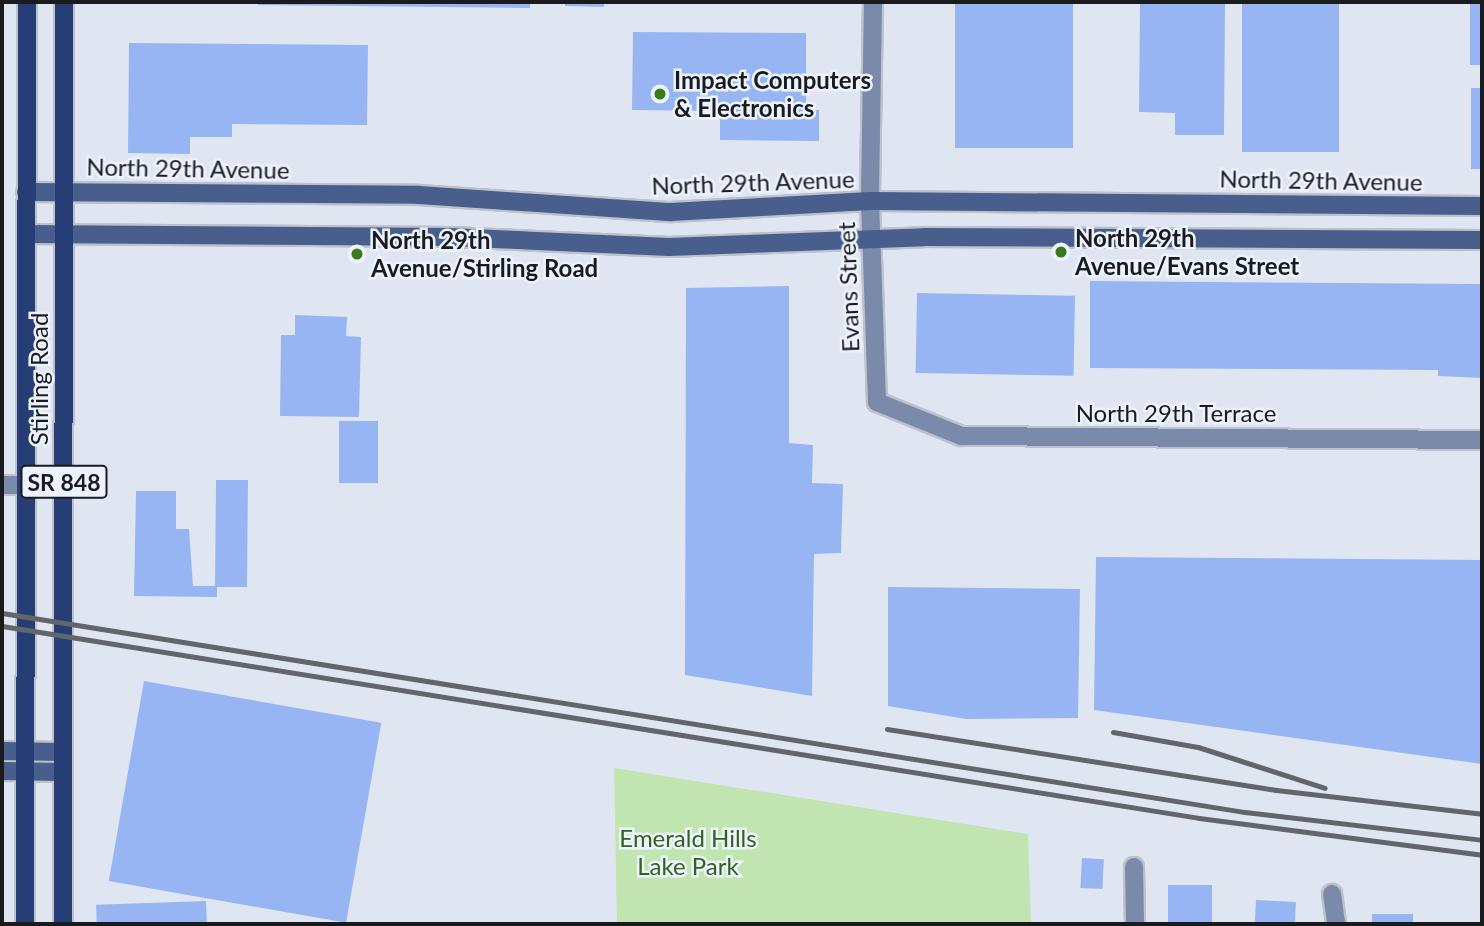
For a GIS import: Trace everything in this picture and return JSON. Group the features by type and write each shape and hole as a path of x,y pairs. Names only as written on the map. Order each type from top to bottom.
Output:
{"main road":[{"name":"Stirling Road","path":"25,924 27,2"},
{"name":"Stirling Road","path":"63,924 64,2"}],"street":[{"name":"Evans Street","path":"873,2 870,201 877,402"},
{"name":"North 29th Avenue","path":"26,192 419,195 671,212 870,201 1482,206"},
{"path":"26,234 450,237 669,247 872,242 924,237 1482,240"},
{"name":"North 29th Terrace","path":"877,402 961,436 1482,440"},
{"path":"2,485 64,485"},
{"path":"2,751 63,752"},
{"path":"2,771 63,772"},
{"path":"1134,867 1135,924"},
{"path":"1332,894 1336,924"}],"green space":[{"name":"Emerald Hills Lake Park","path":"614,768 1028,834 1031,924 617,924"}],"building":[{"path":"258,2 530,2 530,8 258,5"},
{"path":"565,2 604,2 604,7 565,6"},
{"path":"955,2 1073,2 1073,148 955,148"},
{"path":"1140,2 1225,2 1224,135 1175,135 1175,113 1139,112"},
{"path":"1242,2 1339,2 1339,152 1242,152"},
{"path":"1470,2 1482,2 1482,65 1470,65"},
{"path":"633,32 806,33 806,110 819,110 819,141 720,140 720,111 632,110"},
{"path":"129,43 368,45 367,125 232,124 232,137 190,137 190,154 128,153"},
{"path":"1471,88 1482,88 1482,169 1471,169"},
{"path":"1090,281 1482,284 1482,378 1438,376 1438,370 1090,368"},
{"path":"789,286 789,443 813,445 812,483 843,484 841,553 814,554 812,696 685,675 686,288"},
{"path":"917,293 1075,296 1074,376 916,373"},
{"path":"295,315 347,317 346,336 361,337 359,417 280,416 281,335 295,335"},
{"path":"339,421 378,421 378,483 339,483"},
{"path":"216,480 248,480 247,587 217,587 217,597 134,596 136,491 176,491 176,529 189,529 193,586 215,586"},
{"path":"1096,557 1482,560 1482,764 1094,710"},
{"path":"888,587 1080,589 1078,718 966,719 888,706"},
{"path":"144,681 381,723 346,923 109,881"},
{"path":"1082,858 1104,859 1102,889 1080,888"},
{"path":"1168,885 1212,885 1212,924 1168,924"},
{"path":"1256,900 1296,902 1295,924 1255,924"},
{"path":"206,901 207,924 97,924 96,905"},
{"path":"1372,914 1413,914 1413,924 1372,924"}],"railway":[{"path":"2,613 1245,812 1482,840"},
{"path":"2,626 1199,818 1482,855"},
{"path":"887,729 1276,790 1482,814"},
{"path":"1113,732 1198,747 1325,788"}],"place":[{"name":"Impact Computers & Electronics","path":"660,94"},
{"name":"North 29th Avenue/Evans Street","path":"1061,252"},
{"name":"North 29th Avenue/Stirling Road","path":"357,254"}]}
